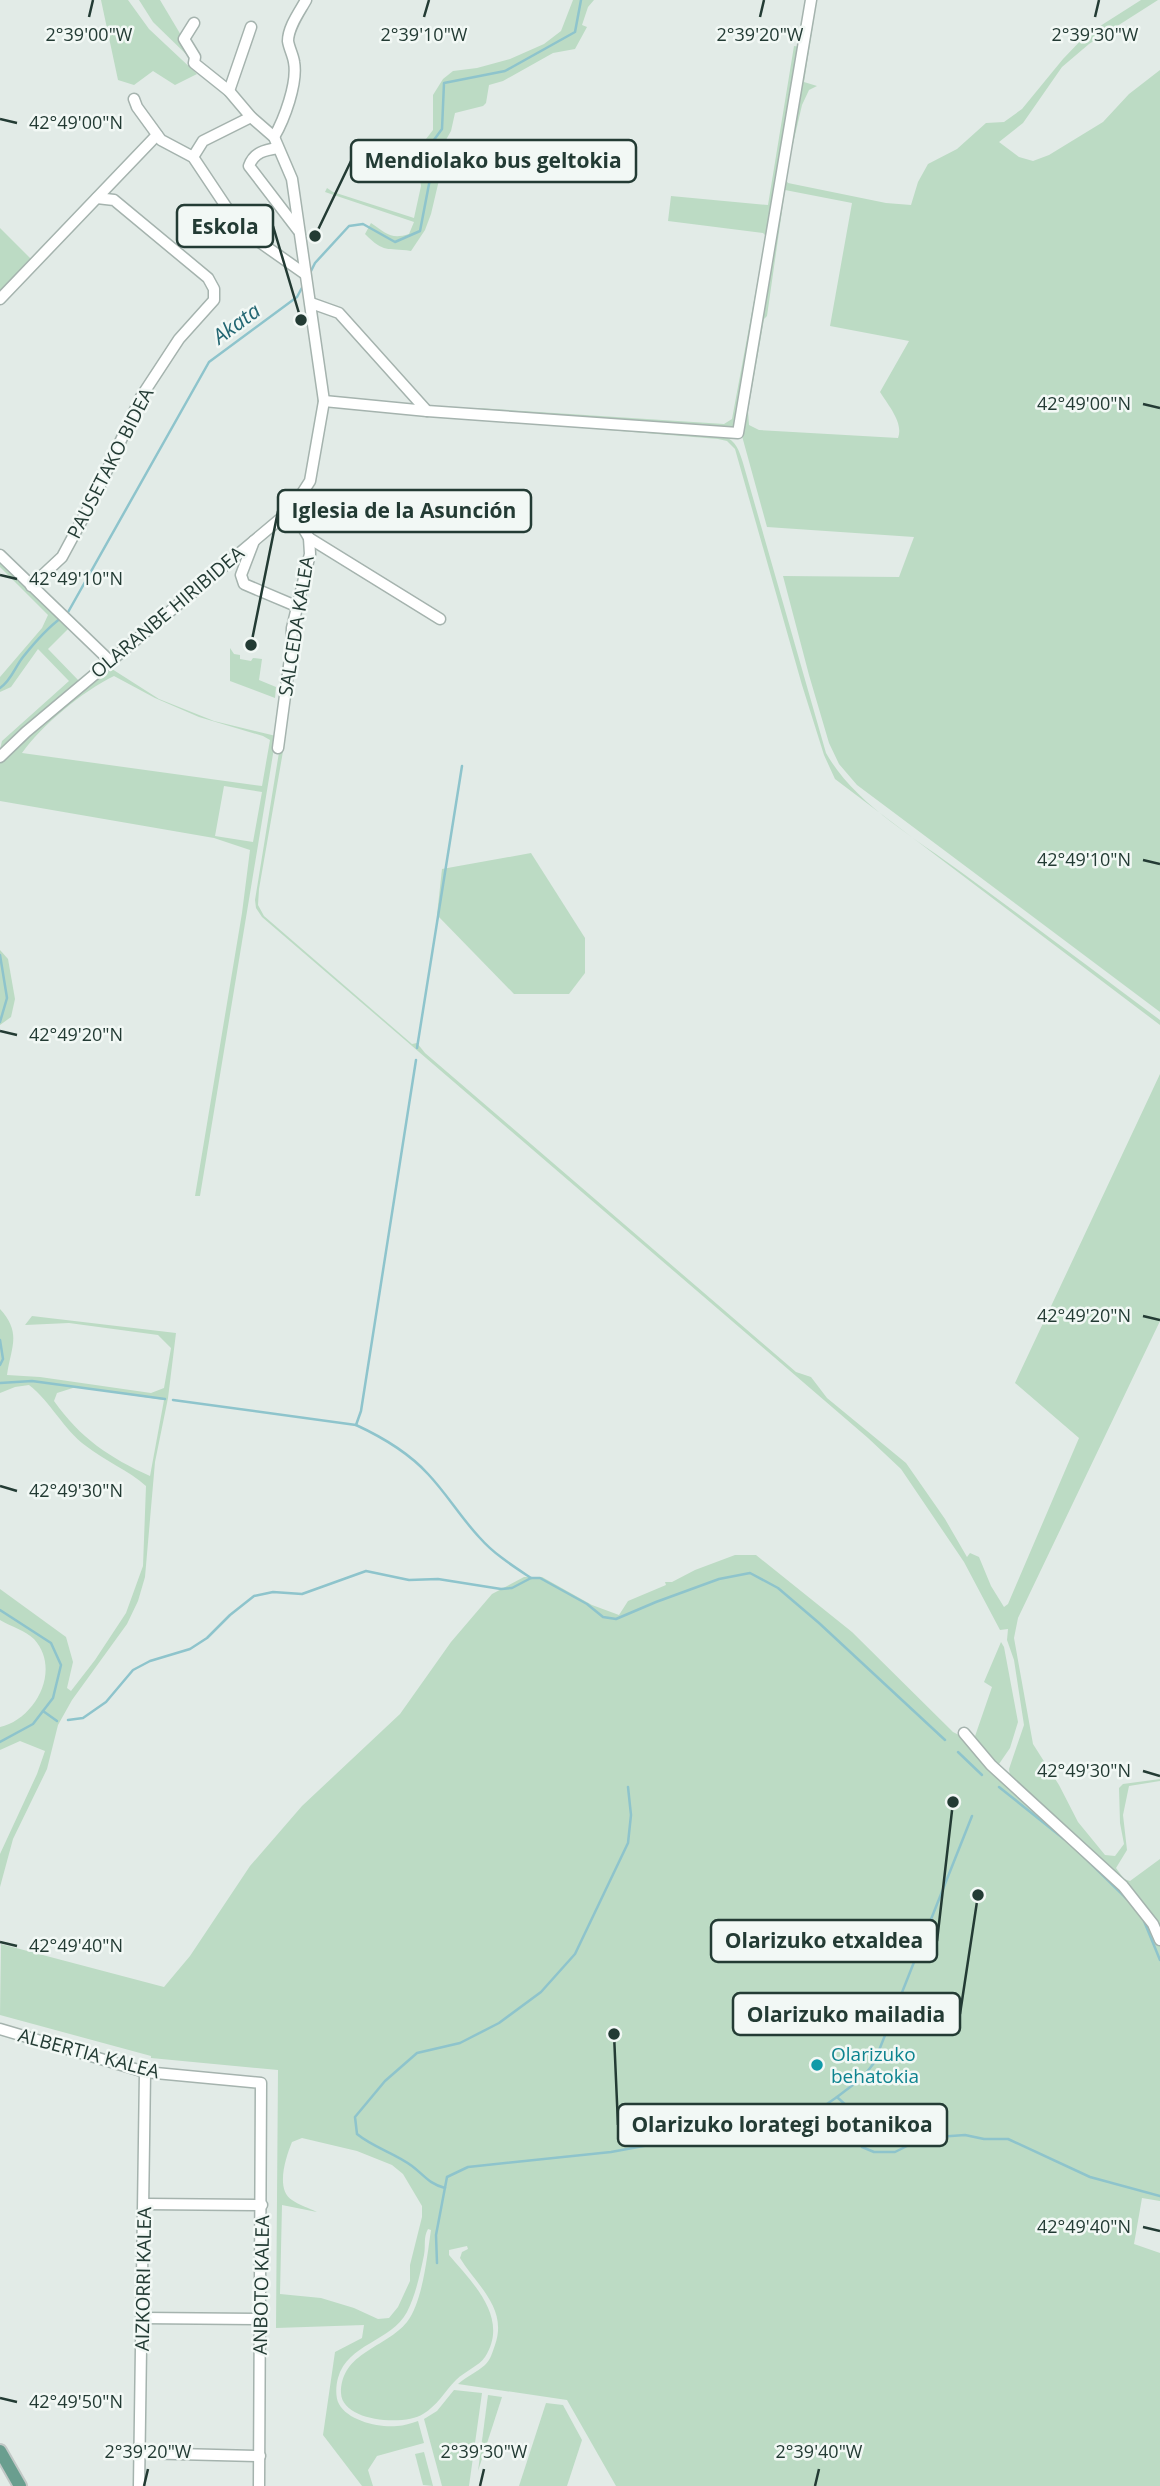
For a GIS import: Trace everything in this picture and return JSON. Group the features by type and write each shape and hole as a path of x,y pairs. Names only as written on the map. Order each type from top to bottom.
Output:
{"main road":[{"path":"0,2451 20,2486"}],"street":[{"path":"194,23 184,39 194,57 194,63 229,91 251,117 274,137 282,124 292,87 295,65 288,39 306,0"},
{"path":"324,401 738,433 811,0"},
{"path":"229,91 251,27"},
{"path":"134,99 161,140 193,157 241,229 305,274"},
{"path":"193,157 203,141 251,117"},
{"path":"0,299 157,135"},
{"name":"OLARANBE HIRIBIDEA","path":"0,757 79,687 292,509 310,481 324,401 292,179 274,137"},
{"path":"278,148 263,150 251,160 249,166 299,230"},
{"name":"PAUSETAKO BIDEA","path":"32,586 62,557 96,494 141,397 179,339 214,300 214,289 208,278 114,200 97,198"},
{"path":"311,303 339,313 427,411"},
{"name":"SALCEDA KALEA","path":"278,748 296,606 310,555 309,538 292,509"},
{"path":"255,538 241,575 244,583 296,606"},
{"path":"309,538 440,619"},
{"path":"0,555 110,661"},
{"path":"964,1733 991,1765 1123,1886 1153,1924 1160,1940"},
{"name":"ALBERTIA KALEA","path":"0,2029 145,2071 261,2083"},
{"name":"AIZKORRI KALEA","path":"139,2486 145,2071"},
{"name":"ANBOTO KALEA","path":"260,2486 261,2083"},
{"path":"145,2204 262,2205"},
{"path":"141,2318 261,2319"},
{"path":"138,2453 260,2456"}],"green space":[{"path":"101,0 128,0 149,29 197,74 175,85 153,71 134,85 118,80"},
{"path":"139,0 160,0 194,57 189,57 153,22"},
{"path":"573,0 594,0 588,7 582,25 587,27 575,49 553,53 503,81 489,85 483,106 455,113 451,131 439,152 439,180 431,214 425,230 411,251 382,247 365,234 371,223 389,234 403,236 409,234 414,222 325,192 327,188 414,218 421,186 416,152 433,130 433,95 443,79 453,71 510,59 544,44 561,31"},
{"path":"814,0 817,0 804,82 817,86 809,90 802,105 785,178 788,183 886,203 911,205 918,182 928,164 957,149 986,123 1004,122 1022,109 1086,35 1141,0 1158,0 1089,44 1062,67 1023,123 999,142 1019,157 1033,161 1049,155 1103,122 1129,94 1160,70 1160,1012 857,785 839,764 829,743 783,576 899,577 914,537 767,527 742,436","holes":["785,190 852,203 830,326 909,341 880,392 897,420 898,438 759,430 749,425 748,411 764,319 767,316"]},
{"path":"794,46 800,47 735,425 731,429 477,412 478,408 724,424 732,419 766,236 763,233 668,221 671,196 768,205"},
{"path":"0,228 31,259 0,292"},
{"path":"476,419 724,436 734,443 743,463 826,753 852,788 882,815 835,779 824,755 735,449 727,441"},
{"path":"0,560 68,629 48,649 80,682 0,749 2,741 69,681 38,649 11,687 0,692 0,677 42,628 48,615 0,567"},
{"path":"230,648 234,654 240,655 240,659 262,659 259,680 276,687 275,698 230,681"},
{"path":"112,669 159,699 214,721 276,736 200,1196 195,1196 250,850 214,838 0,801 0,761 82,690","holes":["114,676 199,717 270,740 262,786 22,753 40,731 64,710 89,690","224,786 262,792 253,842 215,836"]},
{"path":"281,740 285,740 259,889 258,905 264,916 412,1044 417,1043 425,1053 796,1372 811,1377 827,1398 906,1463 945,1519 967,1557 970,1553 979,1557 991,1586 1004,1607 1008,1604 1079,1438 1015,1383 1160,1074 1160,1321 1018,1618 1014,1638 1033,1744 1078,1822 1105,1855 1115,1856 1124,1844 1120,1823 1119,1788 1123,1784 1160,1779 1129,1786 1123,1815 1127,1850 1116,1868 1124,1879 1130,1881 1160,1859 1160,2201 1142,2198 1134,2244 1160,2253 1160,2486 616,2486 567,2400 458,2384 487,2363 498,2332 497,2320 489,2298 460,2258 462,2252 468,2249 467,2246 449,2250 449,2255 477,2289 491,2315 492,2343 485,2357 456,2380 437,2403 423,2414 403,2420 363,2416 344,2403 341,2393 343,2379 356,2359 407,2322 417,2302 424,2278 431,2230 428,2229 419,2277 407,2312 391,2330 351,2357 338,2378 338,2401 349,2415 382,2426 400,2426 418,2421 424,2443 377,2456 368,2470 373,2486 362,2486 323,2435 335,2352 362,2338 364,2325 276,2328 278,2070 151,2058 0,2015 1,1944 164,1987 190,1956 250,1866 302,1806 400,1714 451,1642 492,1594 524,1577 542,1577 592,1605 619,1615 628,1601 666,1585 665,1582 672,1582 735,1555 756,1555 852,1632 953,1732 973,1742 992,1687 984,1682 1001,1642 1018,1722 1010,1748 999,1764 1010,1776 1009,1769 1024,1725 1014,1660 1007,1640 1008,1629 1000,1630 964,1562 901,1469 262,917 256,908 255,900","holes":["302,2138 357,2151 392,2165 403,2174 422,2206 422,2217 410,2265 410,2281 398,2307 389,2318 378,2319 321,2298 280,2294 282,2205 317,2212 292,2200 284,2188 283,2172 292,2142"]},
{"path":"911,837 1160,1020 1160,1025"},
{"path":"531,853 585,938 585,973 569,994 514,994 437,915 442,869"},
{"path":"0,950 8,959 15,999 11,1017 0,1025"},
{"path":"0,1309 13,1333 7,1375 40,1377 151,1393 164,1388 171,1348 158,1335 69,1323 25,1325 32,1316 176,1333 168,1398 155,1462 145,1577 138,1601 127,1624 72,1700 58,1725 47,1769 13,1839 0,1887 0,1854 45,1751 20,1741 0,1750 0,1727 13,1722 34,1704 45,1678 45,1665 42,1651 34,1639 0,1620 0,1589 66,1637 73,1662 67,1688 71,1691 126,1613 143,1566 146,1486 78,1439 29,1385 0,1393","holes":["76,1387 164,1400 150,1476 97,1446 74,1426 54,1401 57,1393"]},
{"path":"454,2390 482,2393 469,2486 442,2486 424,2419 437,2411"},
{"path":"488,2395 502,2397 478,2471"},
{"path":"546,2403 563,2405 582,2440 567,2486 519,2486"},
{"path":"424,2452 433,2486 423,2485 415,2454"}],"waterway":[{"name":"Akata","path":"309,275 315,263 349,226 363,224 395,242 420,231 430,179 425,152 442,129 444,83 505,71 575,32 581,0"},
{"name":"Akata","path":"67,614 209,362 297,297 304,284"},
{"name":"Akata","path":"0,688 36,641 61,618"},
{"path":"417,1048 462,766"},
{"path":"0,955 7,998 0,1022"},
{"path":"356,1425 361,1411 416,1060"},
{"path":"0,1340 3,1359 0,1365"},
{"path":"0,1383 32,1381 165,1399"},
{"path":"173,1400 356,1425 412,1459 435,1482 485,1544 531,1578"},
{"path":"68,1720 83,1718 106,1702 133,1670 150,1661 190,1649 207,1638 254,1596 273,1592 302,1594 366,1571 409,1580 438,1579 501,1589 512,1588 531,1578 540,1578 587,1604 603,1617 616,1619 719,1579 750,1573 778,1588 819,1623 945,1740"},
{"path":"0,1610 51,1643 61,1665 53,1698 33,1724 0,1742"},
{"path":"43,1711 57,1721"},
{"path":"958,1752 982,1775"},
{"path":"445,2188 431,2182 405,2161 357,2134 355,2117 385,2081 417,2053 460,2043 499,2023 541,1992 575,1954 628,1843 631,1815 628,1787"},
{"path":"999,1787 1064,1839"},
{"path":"972,1816 874,2063 862,2078 837,2097 849,2108 862,2147 874,2152 895,2152 923,2138 965,2135 984,2139 1008,2139 1090,2177 1160,2196"},
{"path":"1072,1845 1127,1899"},
{"path":"1144,1921 1160,1960"},
{"path":"437,2263 436,2235 447,2177 468,2167 611,2152 725,2131 814,2113 837,2097"}],"place":[{"name":"Mendiolako bus geltokia","path":"315,236"},
{"name":"Eskola","path":"301,320"},
{"name":"Iglesia de la Asunción","path":"251,645"},
{"name":"Olarizuko etxaldea","path":"953,1802"},
{"name":"Olarizuko mailadia","path":"978,1895"},
{"name":"Olarizuko lorategi botanikoa","path":"614,2034"},
{"name":"Olarizuko behatokia","path":"817,2065"}]}
